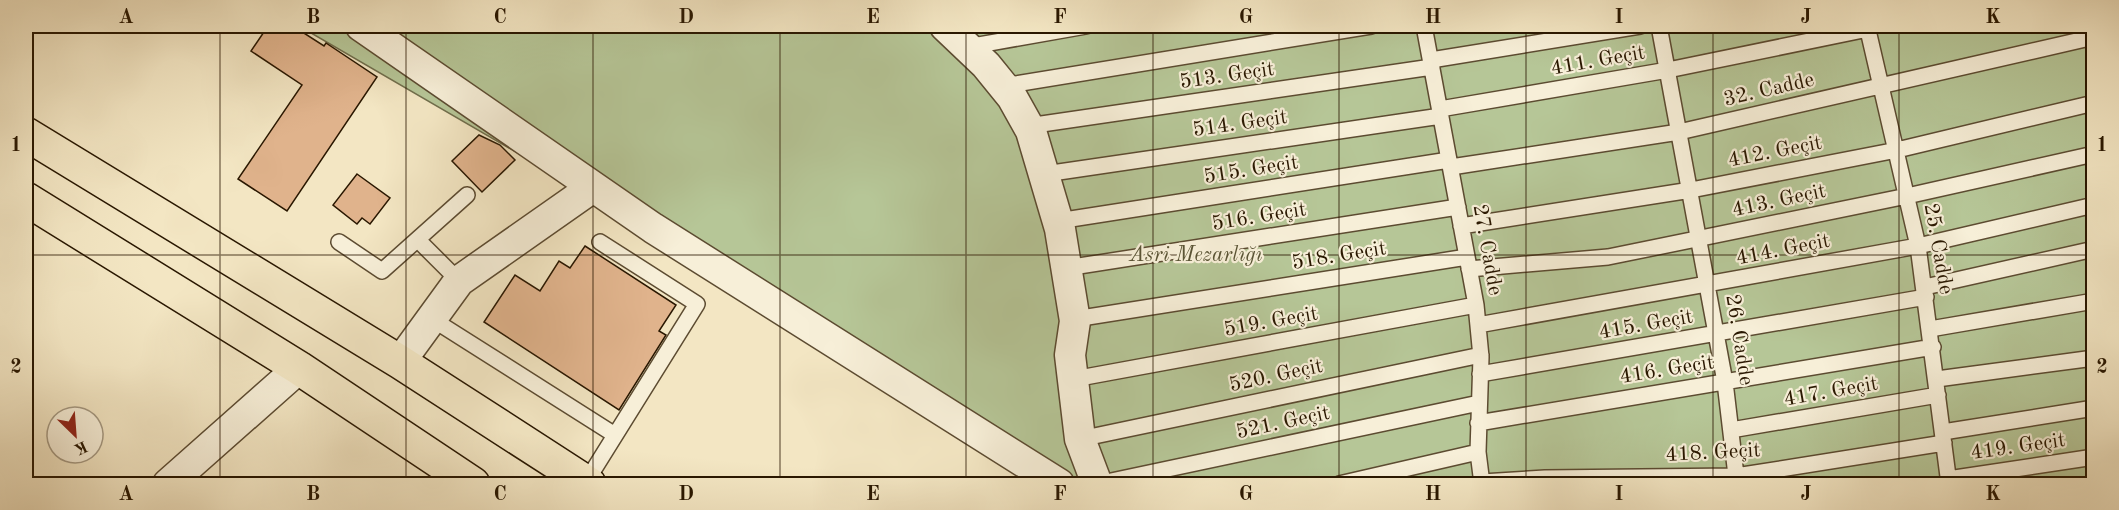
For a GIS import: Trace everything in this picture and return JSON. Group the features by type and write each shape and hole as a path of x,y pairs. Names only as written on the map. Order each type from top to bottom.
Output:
{"main road":[{"path":"26,134 400,362 588,483"},
{"path":"26,198 299,368 473,484"}],"street":[{"path":"362,26 653,228 1059,484"},
{"path":"945,26 1003,86 1028,126 1045,174 1058,221 1075,319 1070,355 1080,439 1097,484"},
{"path":"400,362 459,281 593,187"},
{"path":"168,484 299,368"}],"lane":[{"path":"967,47 1086,26"},
{"path":"1003,86 1371,26"},
{"name":"27. Cadde","path":"1424,26 1476,305 1481,355 1478,452 1482,483"},
{"name":"513. Geçit","path":"1028,126 1432,63 1640,26"},
{"name":"26. Cadde","path":"1659,26 1717,334 1737,480"},
{"name":"411. Geçit","path":"1441,112 1668,70 1867,27"},
{"name":"25. Cadde","path":"1867,27 1918,246 1926,292 1949,482"},
{"name":"32. Cadde","path":"1450,164 1679,132 2094,37"},
{"name":"412. Geçit","path":"1461,226 1691,190 1897,150 2094,104"},
{"name":"514. Geçit","path":"1045,174 1441,112"},
{"name":"413. Geçit","path":"1468,263 1608,257 1907,196 2094,154"},
{"name":"515. Geçit","path":"1058,221 1450,164"},
{"path":"339,243 382,271 467,195"},
{"name":"414. Geçit","path":"1478,326 1918,246 2094,205"},
{"name":"516. Geçit","path":"1066,268 1458,207"},
{"path":"418,240 459,281"},
{"path":"588,483 615,435 697,304 600,242"},
{"name":"415. Geçit","path":"1480,374 1717,334 1926,292 2094,249"},
{"name":"518. Geçit","path":"1075,319 1468,263"},
{"path":"1930,329 2094,301"},
{"name":"519. Geçit","path":"1074,379 1476,305"},
{"path":"432,319 615,435"},
{"name":"416. Geçit","path":"1478,423 1933,347"},
{"name":"520. Geçit","path":"1080,439 1481,355"},
{"path":"1936,379 2094,358"},
{"name":"417. Geçit","path":"1731,430 1938,395"},
{"name":"521. Geçit","path":"1097,484 1479,403"},
{"name":"418. Geçit","path":"1482,483 1545,477 1737,480 2094,408"},
{"path":"1339,484 1478,452"},
{"name":"419. Geçit","path":"1949,482 2094,457"}],"green space":[{"name":"Asri Mezarlığı","path":"299,26 2093,26 2093,484 1079,484 896,373"}],"building":[{"path":"268,26 293,26 324,46 326,43 377,77 287,211 238,179 302,85 251,51"},
{"path":"479,135 500,145 515,160 482,192 452,161"},
{"path":"357,174 390,198 370,224 362,218 357,224 333,205"},
{"path":"585,246 676,305 659,331 666,335 619,410 484,322 515,275 540,291 559,261 570,268"}]}
